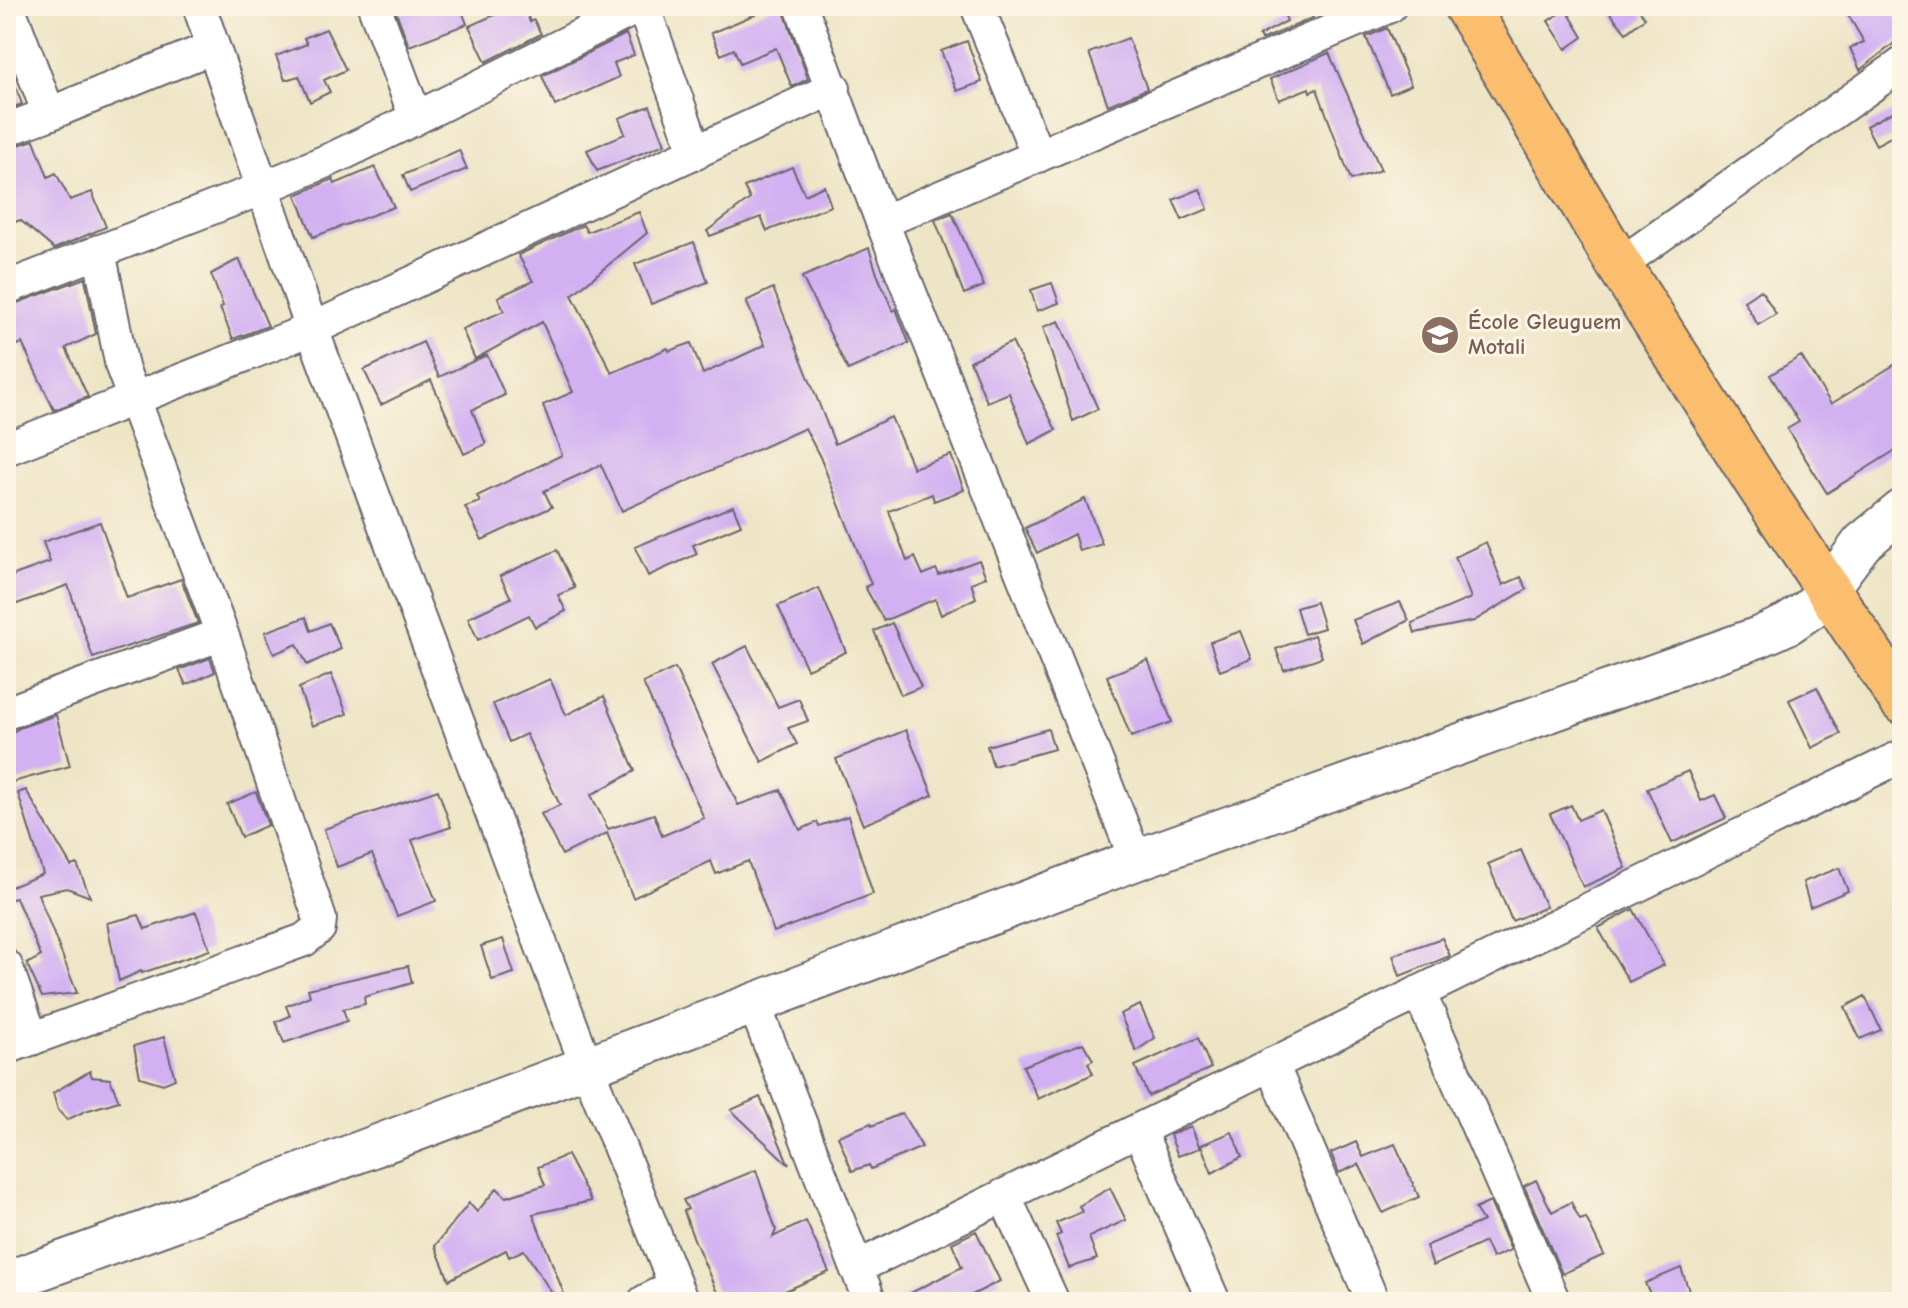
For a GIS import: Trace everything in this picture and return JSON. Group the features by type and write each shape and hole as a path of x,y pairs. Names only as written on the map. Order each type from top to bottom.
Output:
{"main road":[{"path":"1466,6 1619,265 1756,481 1902,701"}],"street":[{"path":"8,6 49,114"},
{"path":"199,6 312,329 587,1067 678,1294 644,1302"},
{"path":"374,6 416,118"},
{"path":"6,288 338,156 642,6 696,153"},
{"path":"801,6 882,222 1136,860"},
{"path":"977,6 1038,156"},
{"path":"882,222 1390,6"},
{"path":"6,130 213,47"},
{"path":"1619,265 1902,64"},
{"path":"6,449 312,329 834,88"},
{"path":"6,966 19,1044 304,940 319,928 320,919 222,634 122,367 99,251"},
{"path":"6,1282 1136,860 1759,637 1788,624 1810,609 1862,543 1902,510"},
{"path":"6,713 222,634"},
{"path":"856,1268 1902,756"},
{"path":"1419,992 1554,1302"},
{"path":"754,1004 870,1302"},
{"path":"1272,1064 1373,1302"},
{"path":"1139,1130 1214,1302"},
{"path":"1004,1195 1053,1302"}],"building":[{"path":"403,6 460,6 467,24 409,46 395,9"},
{"path":"515,6 524,6 530,22 534,20 541,34 486,62 469,26"},
{"path":"775,6 782,6 808,79 792,87 776,48 740,63 734,49 721,55 711,33"},
{"path":"1605,6 1636,6 1645,18 1626,33"},
{"path":"1843,6 1884,6 1902,22 1902,37 1860,70 1850,48 1864,42"},
{"path":"1308,7 1313,18 1261,40 1259,36 1287,21 1285,16"},
{"path":"1566,9 1583,37 1566,49 1548,21"},
{"path":"1387,28 1411,85 1390,94 1366,37"},
{"path":"326,29 346,70 324,80 330,92 310,102 299,76 285,80 276,56 307,44 304,38"},
{"path":"626,34 634,55 614,63 619,77 555,106 542,76"},
{"path":"1128,38 1147,89 1108,105 1089,53"},
{"path":"967,41 982,82 957,91 941,51"},
{"path":"1329,53 1381,170 1351,180 1317,89 1310,92 1309,88 1279,100 1270,79"},
{"path":"6,69 9,69 22,104 6,110"},
{"path":"650,106 665,144 597,171 587,150 625,134 619,118"},
{"path":"1902,107 1902,131 1876,145 1866,126"},
{"path":"34,140 48,177 56,173 70,200 92,192 106,227 54,249 20,220 6,226 6,149"},
{"path":"459,150 467,169 410,192 403,175"},
{"path":"375,167 394,207 313,237 296,195 333,179 335,184"},
{"path":"792,167 805,195 824,186 831,206 767,231 761,217 710,236 707,231 750,199 744,187"},
{"path":"1200,189 1208,209 1182,220 1173,200"},
{"path":"639,212 647,233 572,295 612,373 668,348 669,351 691,343 703,374 765,345 746,301 773,288 835,444 891,417 913,468 951,455 964,490 934,501 932,494 889,511 907,561 915,557 923,575 936,569 939,575 979,560 986,577 971,583 976,598 941,615 935,599 884,621 865,587 871,584 820,457 805,428 622,511 601,465 544,491 552,507 482,540 465,507 480,502 477,496 562,455 543,405 573,392 542,322 475,359 462,329 504,311 498,297 533,281 518,255 583,225 587,232"},
{"path":"952,213 984,286 964,294 935,220"},
{"path":"694,242 708,282 651,304 635,264"},
{"path":"869,248 877,274 893,311 896,309 909,343 848,370 802,277"},
{"path":"239,259 268,326 233,339 211,274"},
{"path":"85,278 96,334 66,348 88,397 54,410 22,343 6,350 6,307"},
{"path":"1052,283 1059,303 1037,311 1031,290"},
{"path":"1761,290 1776,314 1758,325 1744,301"},
{"path":"1059,321 1098,409 1073,421 1043,327"},
{"path":"423,342 439,377 487,355 505,395 472,410 486,444 464,454 431,380 381,405 364,370"},
{"path":"1012,342 1056,430 1029,444 1009,393 987,402 970,361"},
{"path":"1801,356 1831,404 1902,360 1902,446 1827,493 1787,429 1799,422 1770,375"},
{"path":"1085,499 1102,544 1079,551 1074,534 1037,553 1025,528"},
{"path":"733,506 741,525 693,545 697,554 648,576 635,547"},
{"path":"100,522 127,598 181,579 198,623 93,658 68,585 6,608 6,578 50,562 43,542"},
{"path":"1486,542 1503,585 1521,577 1527,589 1474,621 1415,633 1412,623 1471,598 1455,557"},
{"path":"557,550 575,588 558,595 566,611 535,627 529,615 478,640 468,618 511,598 500,576"},
{"path":"819,588 846,652 807,669 778,606"},
{"path":"1316,602 1324,628 1304,634 1296,608"},
{"path":"1400,602 1409,620 1363,644 1353,620"},
{"path":"306,617 311,631 329,623 341,649 307,665 297,644 274,654 265,632"},
{"path":"892,623 921,687 901,695 874,631"},
{"path":"1241,631 1252,659 1220,671 1210,642"},
{"path":"1314,635 1322,657 1284,670 1276,649"},
{"path":"747,646 778,707 799,699 808,721 788,728 797,744 762,762 712,664"},
{"path":"210,658 215,672 186,685 179,670"},
{"path":"1148,660 1172,722 1131,737 1107,676"},
{"path":"675,668 738,805 781,790 800,830 817,822 819,826 848,816 873,894 774,932 748,861 716,874 711,861 633,898 607,833 562,855 541,814 560,805 526,734 509,742 493,704 550,679 566,715 604,696 635,771 591,795 608,829 654,814 662,836 704,818 643,683"},
{"path":"331,674 347,714 312,726 299,688"},
{"path":"1817,687 1841,734 1812,748 1789,700"},
{"path":"56,715 70,766 6,784 6,737 19,728"},
{"path":"1048,729 1054,749 993,766 987,746"},
{"path":"906,730 933,795 863,825 836,759"},
{"path":"1688,771 1701,801 1715,795 1726,818 1672,843 1647,789"},
{"path":"26,790 71,866 77,864 90,897 67,888 38,894 77,993 42,997 27,964 41,956 16,898 8,900 6,894 6,889 43,874 18,793"},
{"path":"438,790 451,827 412,840 436,901 397,916 372,854 337,867 324,829"},
{"path":"256,792 268,825 241,837 227,804"},
{"path":"1571,805 1578,820 1601,810 1626,868 1583,887 1550,814"},
{"path":"1521,850 1546,907 1512,921 1488,864"},
{"path":"1839,868 1848,891 1810,907 1803,882"},
{"path":"1633,909 1664,965 1629,982 1598,928"},
{"path":"196,912 210,950 119,981 107,923 139,915 145,929"},
{"path":"1442,938 1450,956 1400,976 1393,955"},
{"path":"503,939 514,973 492,980 481,946"},
{"path":"408,966 412,983 364,997 365,1004 343,1009 347,1021 284,1043 276,1022 290,1016 286,1006 310,996 308,989"},
{"path":"1865,996 1881,1030 1860,1039 1845,1007"},
{"path":"1140,1005 1155,1038 1136,1051 1120,1014"},
{"path":"164,1037 175,1079 163,1084 140,1077 134,1046"},
{"path":"1198,1038 1211,1068 1148,1096 1135,1066"},
{"path":"1083,1043 1093,1060 1088,1063 1093,1074 1038,1099 1023,1066"},
{"path":"90,1071 92,1077 110,1079 119,1101 67,1120 58,1110 53,1093"},
{"path":"760,1097 789,1165 731,1110"},
{"path":"902,1113 922,1147 871,1169 869,1165 852,1171 838,1136"},
{"path":"1191,1126 1200,1148 1178,1156 1170,1135"},
{"path":"1232,1132 1242,1157 1212,1173 1201,1145"},
{"path":"1356,1142 1363,1157 1395,1144 1419,1197 1383,1213 1359,1164 1339,1173 1331,1153"},
{"path":"567,1155 591,1201 533,1214 564,1294 555,1298 524,1250 509,1257 506,1250 449,1280 435,1246 469,1203 477,1212 497,1188 506,1197 545,1185 538,1167"},
{"path":"756,1170 776,1230 773,1237 806,1221 829,1272 778,1294 783,1302 721,1302 691,1232 684,1211 688,1209 683,1200"},
{"path":"1536,1180 1552,1212 1571,1202 1580,1220 1586,1218 1604,1255 1562,1274 1524,1186"},
{"path":"1110,1188 1126,1220 1089,1237 1097,1259 1069,1268 1056,1236 1061,1234 1056,1223 1082,1212 1079,1206"},
{"path":"1490,1202 1511,1250 1492,1258 1485,1242 1433,1266 1426,1246 1483,1221 1475,1209"},
{"path":"976,1231 1000,1281 958,1302 893,1302 962,1267 952,1243"},
{"path":"1681,1268 1693,1302 1654,1302 1645,1283"}],"place":[{"name":"École Gleuguem Motali","path":"1440,335"}]}
